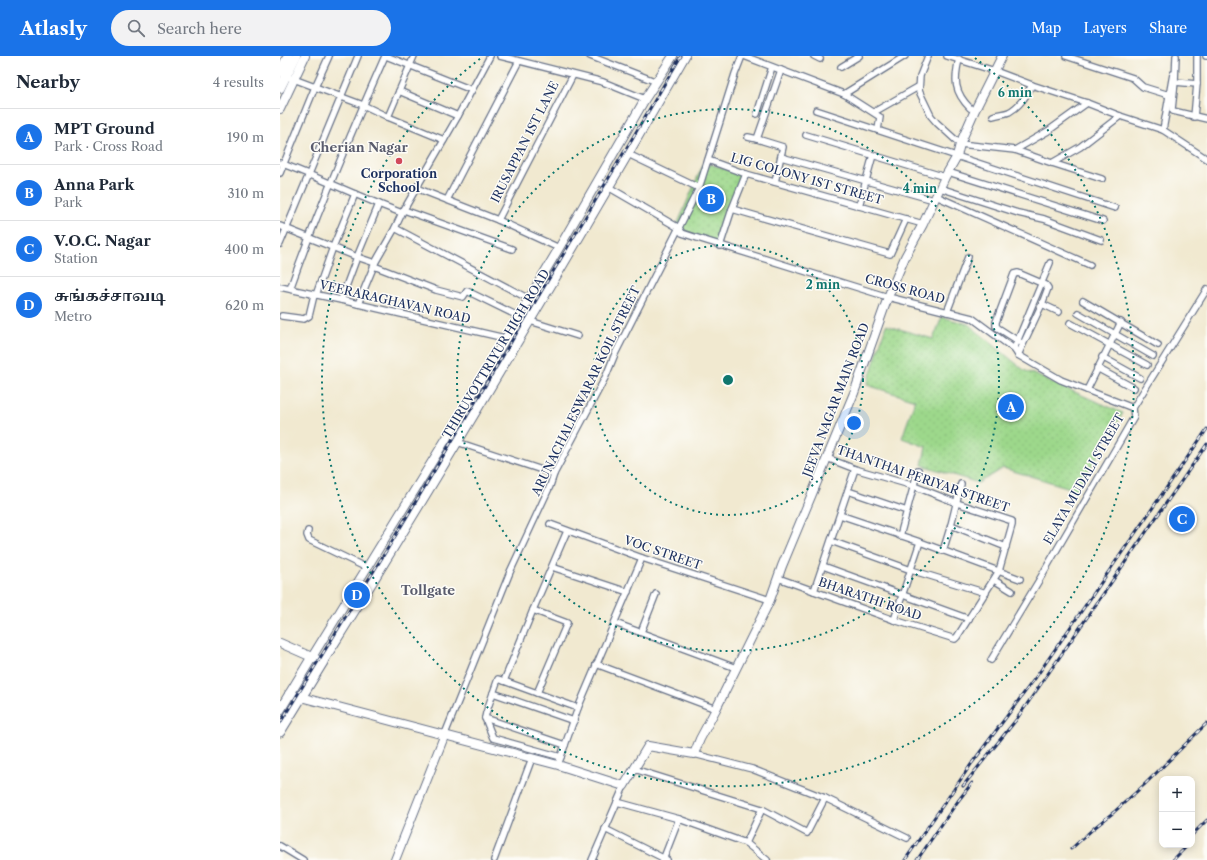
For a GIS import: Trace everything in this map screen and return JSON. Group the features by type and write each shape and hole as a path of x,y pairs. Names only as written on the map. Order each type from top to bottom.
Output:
{"main road":[{"path":"280,109 288,56"},
{"path":"280,88 285,75 296,56"},
{"path":"285,75 304,56"},
{"name":"THIRUVOTTRIYUR HIGH ROAD","path":"312,657 446,439 645,99 673,56"},
{"name":"THIRUVOTTRIYUR HIGH ROAD","path":"323,662 398,542 609,188 685,56"},
{"name":"JEEVA NAGAR MAIN ROAD","path":"694,754 700,739 770,600 854,393 888,297 905,257 923,224 946,174 957,156 960,144 975,110 1002,56"},
{"path":"280,643 323,662 280,732"},
{"path":"280,710 312,657"},
{"path":"289,694 558,765 624,786 648,746 694,754"},
{"path":"395,860 445,734"}],"street":[{"path":"280,173 282,164 329,56"},
{"path":"280,244 283,228 309,175 358,56"},
{"path":"290,289 308,238 363,106 386,56 472,90"},
{"path":"388,117 414,56"},
{"path":"358,304 374,264 458,116 490,56"},
{"path":"500,56 603,82 645,99"},
{"path":"590,56 657,82"},
{"path":"743,56 844,94 880,117 878,130"},
{"name":"ARUNACHALESWARAR KOIL STREET","path":"445,734 510,572 550,486 554,474 606,376 615,354 699,188 735,74 743,56"},
{"path":"841,68 860,56"},
{"path":"844,94 905,56"},
{"path":"928,56 920,76 918,87 919,91 931,116 937,124 960,144 1015,150 1102,179"},
{"path":"947,56 995,71 1162,130 1207,159"},
{"path":"1066,56 1133,78 1143,87 1169,95"},
{"path":"1162,130 1174,70 1172,56"},
{"path":"1176,56 1173,111 1207,119"},
{"path":"1194,117 1198,84 1197,56"},
{"path":"959,59 956,74 957,90 970,108"},
{"path":"447,200 519,61"},
{"path":"757,114 772,67"},
{"path":"757,139 781,70"},
{"path":"285,75 444,140"},
{"name":"IRUSAPPAN 1ST LANE","path":"498,220 573,75"},
{"path":"1175,82 1198,84"},
{"path":"993,116 1008,112 1020,103 1032,85"},
{"path":"874,112 918,87"},
{"path":"399,91 458,116"},
{"path":"1015,150 1048,131 1087,103"},
{"path":"816,110 1115,208"},
{"path":"1052,163 1080,147 1120,116"},
{"path":"806,135 873,155 946,174 1103,221"},
{"path":"748,137 783,147 775,182"},
{"path":"628,154 699,188"},
{"path":"859,206 873,155"},
{"path":"781,157 866,181 935,198 1090,265"},
{"name":"LIG COLONY 1ST STREET","path":"708,160 746,174 923,224"},
{"path":"282,164 379,204 512,249"},
{"path":"720,246 732,209 746,174"},
{"name":"CROSS ROAD","path":"598,181 679,228 682,233 888,297 972,318 1014,349 1018,355 1061,380 1133,408"},
{"path":"416,188 498,220 559,248"},
{"path":"940,188 1044,220 1101,240"},
{"path":"282,316 304,319 309,316 315,295 333,247 355,194"},
{"path":"341,300 379,204"},
{"path":"732,209 890,254 906,219"},
{"path":"283,228 436,290 463,297 467,291 518,316"},
{"path":"395,228 529,298"},
{"path":"674,238 679,238 686,234"},
{"path":"947,312 968,257"},
{"path":"1018,355 1041,284 1050,263"},
{"path":"1014,349 1021,342 1042,304 1048,288 1046,285 1018,273 1014,274 996,322 996,326 1021,342"},
{"name":"VEERARAGHAVAN ROAD","path":"280,287 518,341"},
{"name":"ELAYA MUDALI STREET","path":"991,660 1134,417 1133,408 1207,289"},
{"path":"1083,301 1158,345"},
{"path":"1042,304 1059,312"},
{"path":"1078,313 1153,356"},
{"path":"530,321 578,336"},
{"path":"1087,390 1120,322"},
{"path":"1070,323 1147,365"},
{"path":"1102,357 1140,378"},
{"path":"1097,368 1134,388"},
{"path":"457,442 554,474"},
{"name":"THANTHAI PERIYAR STREET","path":"827,458 855,469 914,486 957,503 1012,520 1006,547"},
{"path":"814,591 855,469"},
{"path":"900,536 918,470"},
{"path":"943,551 961,484"},
{"path":"848,491 907,511"},
{"path":"840,515 920,542 1020,579"},
{"name":"VOC STREET","path":"550,524 642,558 770,600"},
{"path":"823,566 902,596 969,619 999,571 1006,547 951,525"},
{"path":"308,531 307,535 309,540 367,568"},
{"path":"504,681 567,531"},
{"path":"831,541 911,570 986,593"},
{"path":"894,620 920,542"},
{"path":"558,765 578,708 596,664 616,622 642,558"},
{"path":"552,567 628,592"},
{"name":"BHARATHI ROAD","path":"778,578 894,620 955,639 969,619"},
{"path":"994,580 1012,591"},
{"path":"641,632 656,594"},
{"path":"533,610 567,623 537,693"},
{"path":"616,622 736,668"},
{"path":"596,664 716,709"},
{"path":"561,757 495,740 491,736 485,718 486,712 498,680 578,708"},
{"path":"493,693 574,721"},
{"path":"485,718 565,745"},
{"path":"694,754 752,769 825,798 907,838"},
{"path":"494,860 532,758"},
{"path":"634,769 762,809 807,833 825,798"},
{"path":"594,859 605,829 624,786"},
{"path":"617,802 679,819 746,843 767,860"},
{"path":"746,843 762,809"},
{"path":"605,829 665,860 679,819"},
{"path":"280,846 303,860"}],"green space":[{"path":"704,162 743,175 717,242 684,233 678,223"},
{"path":"942,317 968,324 1024,370 1123,413 1077,490 1003,468 978,483 922,465 926,447 902,438 915,400 867,385 886,325 933,339"}],"railway":[{"path":"280,723 391,543 681,56"},
{"path":"905,860 972,763 1036,677 1207,429"},
{"path":"963,786 1016,720 1207,444"},
{"path":"1071,849 1144,785 1207,723"},
{"path":"917,860 972,783"},
{"path":"1195,832 1207,820"},
{"path":"1173,860 1185,848"}],"place":[{"name":"Corporation School","path":"399,161"},
{"name":"Anna Park","path":"711,199"},
{"name":"MPT Ground","path":"1011,407"},
{"name":"V.O.C. Nagar","path":"1182,519"},
{"name":"சுங்கச்சாவடி","path":"357,595"}],"district":[{"name":"Cherian Nagar","path":"359,147"},
{"name":"Tollgate","path":"428,590"}]}
